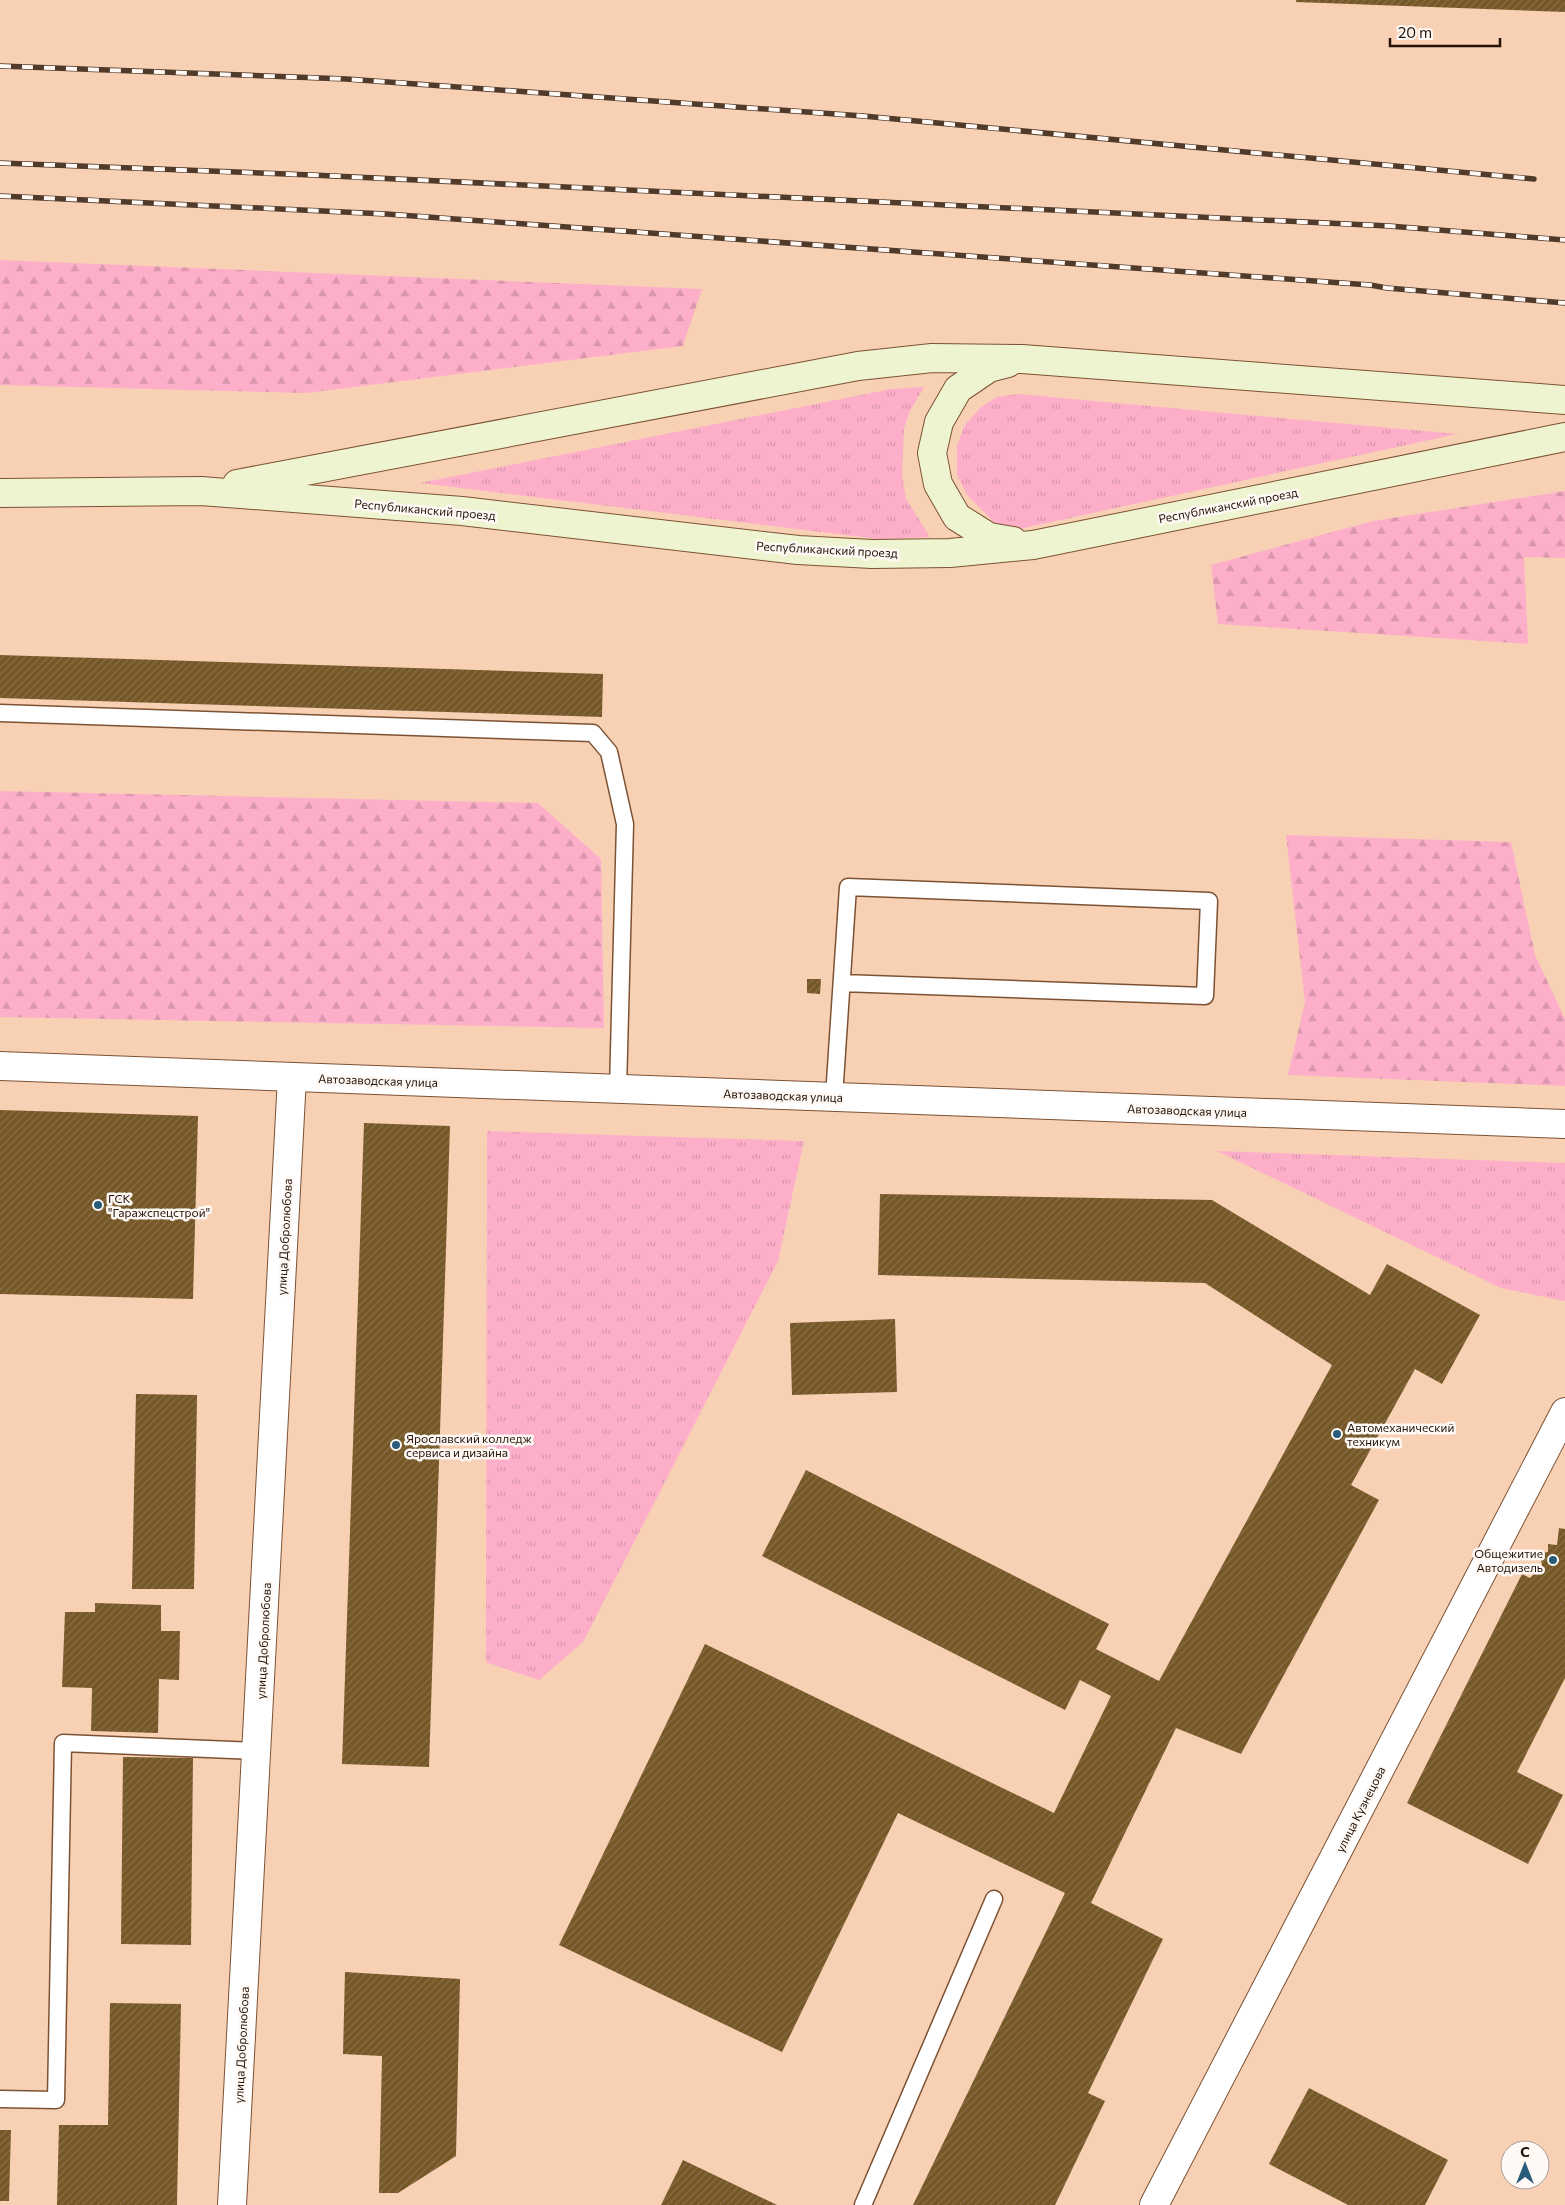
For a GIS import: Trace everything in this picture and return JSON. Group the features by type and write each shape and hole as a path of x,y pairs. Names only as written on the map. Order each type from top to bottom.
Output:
{"main road":[{"name":"Республиканский проезд","path":"201,491 858,366 932,358 1022,359 1565,400"},
{"path":"1022,359 989,368 958,389 939,422 932,453 938,484 956,517 989,537 1033,545"},
{"name":"Республиканский проезд","path":"0,493 201,491 462,512 798,550 872,554 950,553 1033,545 1565,437"}],"street":[{"name":"Автозаводская улица","path":"0,1066 1565,1124"},
{"name":"улица Добролюбова","path":"232,2205 292,1077"},
{"name":"улица Кузнецова","path":"1154,2205 1565,1412"}],"lane":[{"path":"0,713 593,733 609,752 625,824 618,1089"},
{"path":"834,1096 848,887 1209,900 1205,996 842,983"},
{"path":"0,2099 56,2100 63,1743 257,1751"},
{"path":"863,2205 994,1899"}],"green space":[{"path":"0,260 702,289 683,346 306,393 0,385"},
{"path":"924,387 910,411 904,428 902,475 906,499 930,537 878,539 420,483 891,389"},
{"path":"1018,394 1457,434 1019,529 996,524 967,495 957,475 957,446 964,426 981,407 997,397"},
{"path":"1565,491 1565,558 1524,557 1528,644 1218,624 1211,565 1373,521"},
{"path":"0,791 538,803 601,859 604,1028 0,1017"},
{"path":"1286,835 1511,842 1535,955 1565,1019 1565,1086 1288,1075 1305,1002"},
{"path":"487,1131 804,1141 778,1261 583,1642 539,1680 486,1662"},
{"path":"1217,1151 1565,1163 1565,1301 1501,1288"}],"building":[{"path":"1296,0 1565,0 1565,12 1296,2"},
{"path":"0,655 603,674 602,717 0,698"},
{"path":"807,979 821,979 820,994 807,993"},
{"name":"ГСК \"Гаражспецстрой\"","path":"0,1110 198,1116 193,1299 0,1294"},
{"name":"Ярославский колледж сервиса и дизайна","path":"364,1123 450,1126 429,1767 342,1764"},
{"path":"880,1194 1212,1200 1370,1295 1387,1264 1480,1315 1442,1384 1415,1369 1351,1485 1379,1500 1241,1754 1176,1728 1091,1903 1163,1939 1088,2093 1105,2101 1055,2205 913,2205 1065,1893 898,1813 782,2052 559,1945 705,1644 1054,1813 1111,1696 1080,1680 1065,1710 762,1556 806,1470 1109,1624 1096,1649 1159,1681 1332,1365 1205,1283 878,1275"},
{"path":"895,1319 897,1392 792,1395 790,1323"},
{"path":"136,1394 197,1395 194,1589 132,1589"},
{"path":"1559,1528 1565,1529 1565,1678 1517,1772 1563,1795 1528,1864 1407,1803 1522,1574 1530,1578 1542,1566 1540,1553 1548,1552 1548,1544 1557,1545"},
{"path":"95,1603 161,1605 161,1631 180,1631 179,1680 159,1679 158,1733 91,1731 92,1688 62,1687 65,1612 95,1612"},
{"path":"123,1757 193,1758 191,1945 121,1944"},
{"path":"345,1972 460,1979 456,2156 398,2193 379,2193 382,2056 343,2054"},
{"path":"110,2003 181,2004 177,2205 57,2205 59,2125 108,2125"},
{"path":"1309,2088 1448,2160 1425,2205 1348,2205 1269,2164"},
{"path":"0,2130 11,2130 9,2201 0,2201"},
{"path":"683,2160 777,2205 661,2205"}],"railway":[{"path":"0,66 346,79 863,116 1534,179"},
{"path":"0,163 312,175 1389,226 1565,240"},
{"path":"0,196 386,214 1370,285 1565,303"}],"place":[{"name":"ГСК \"Гаражспецстрой\"","path":"98,1205"},
{"name":"Автомеханический техникум","path":"1337,1434"},
{"name":"Ярославский колледж сервиса и дизайна","path":"396,1445"},
{"name":"Общежитие Автодизель","path":"1553,1560"}]}
